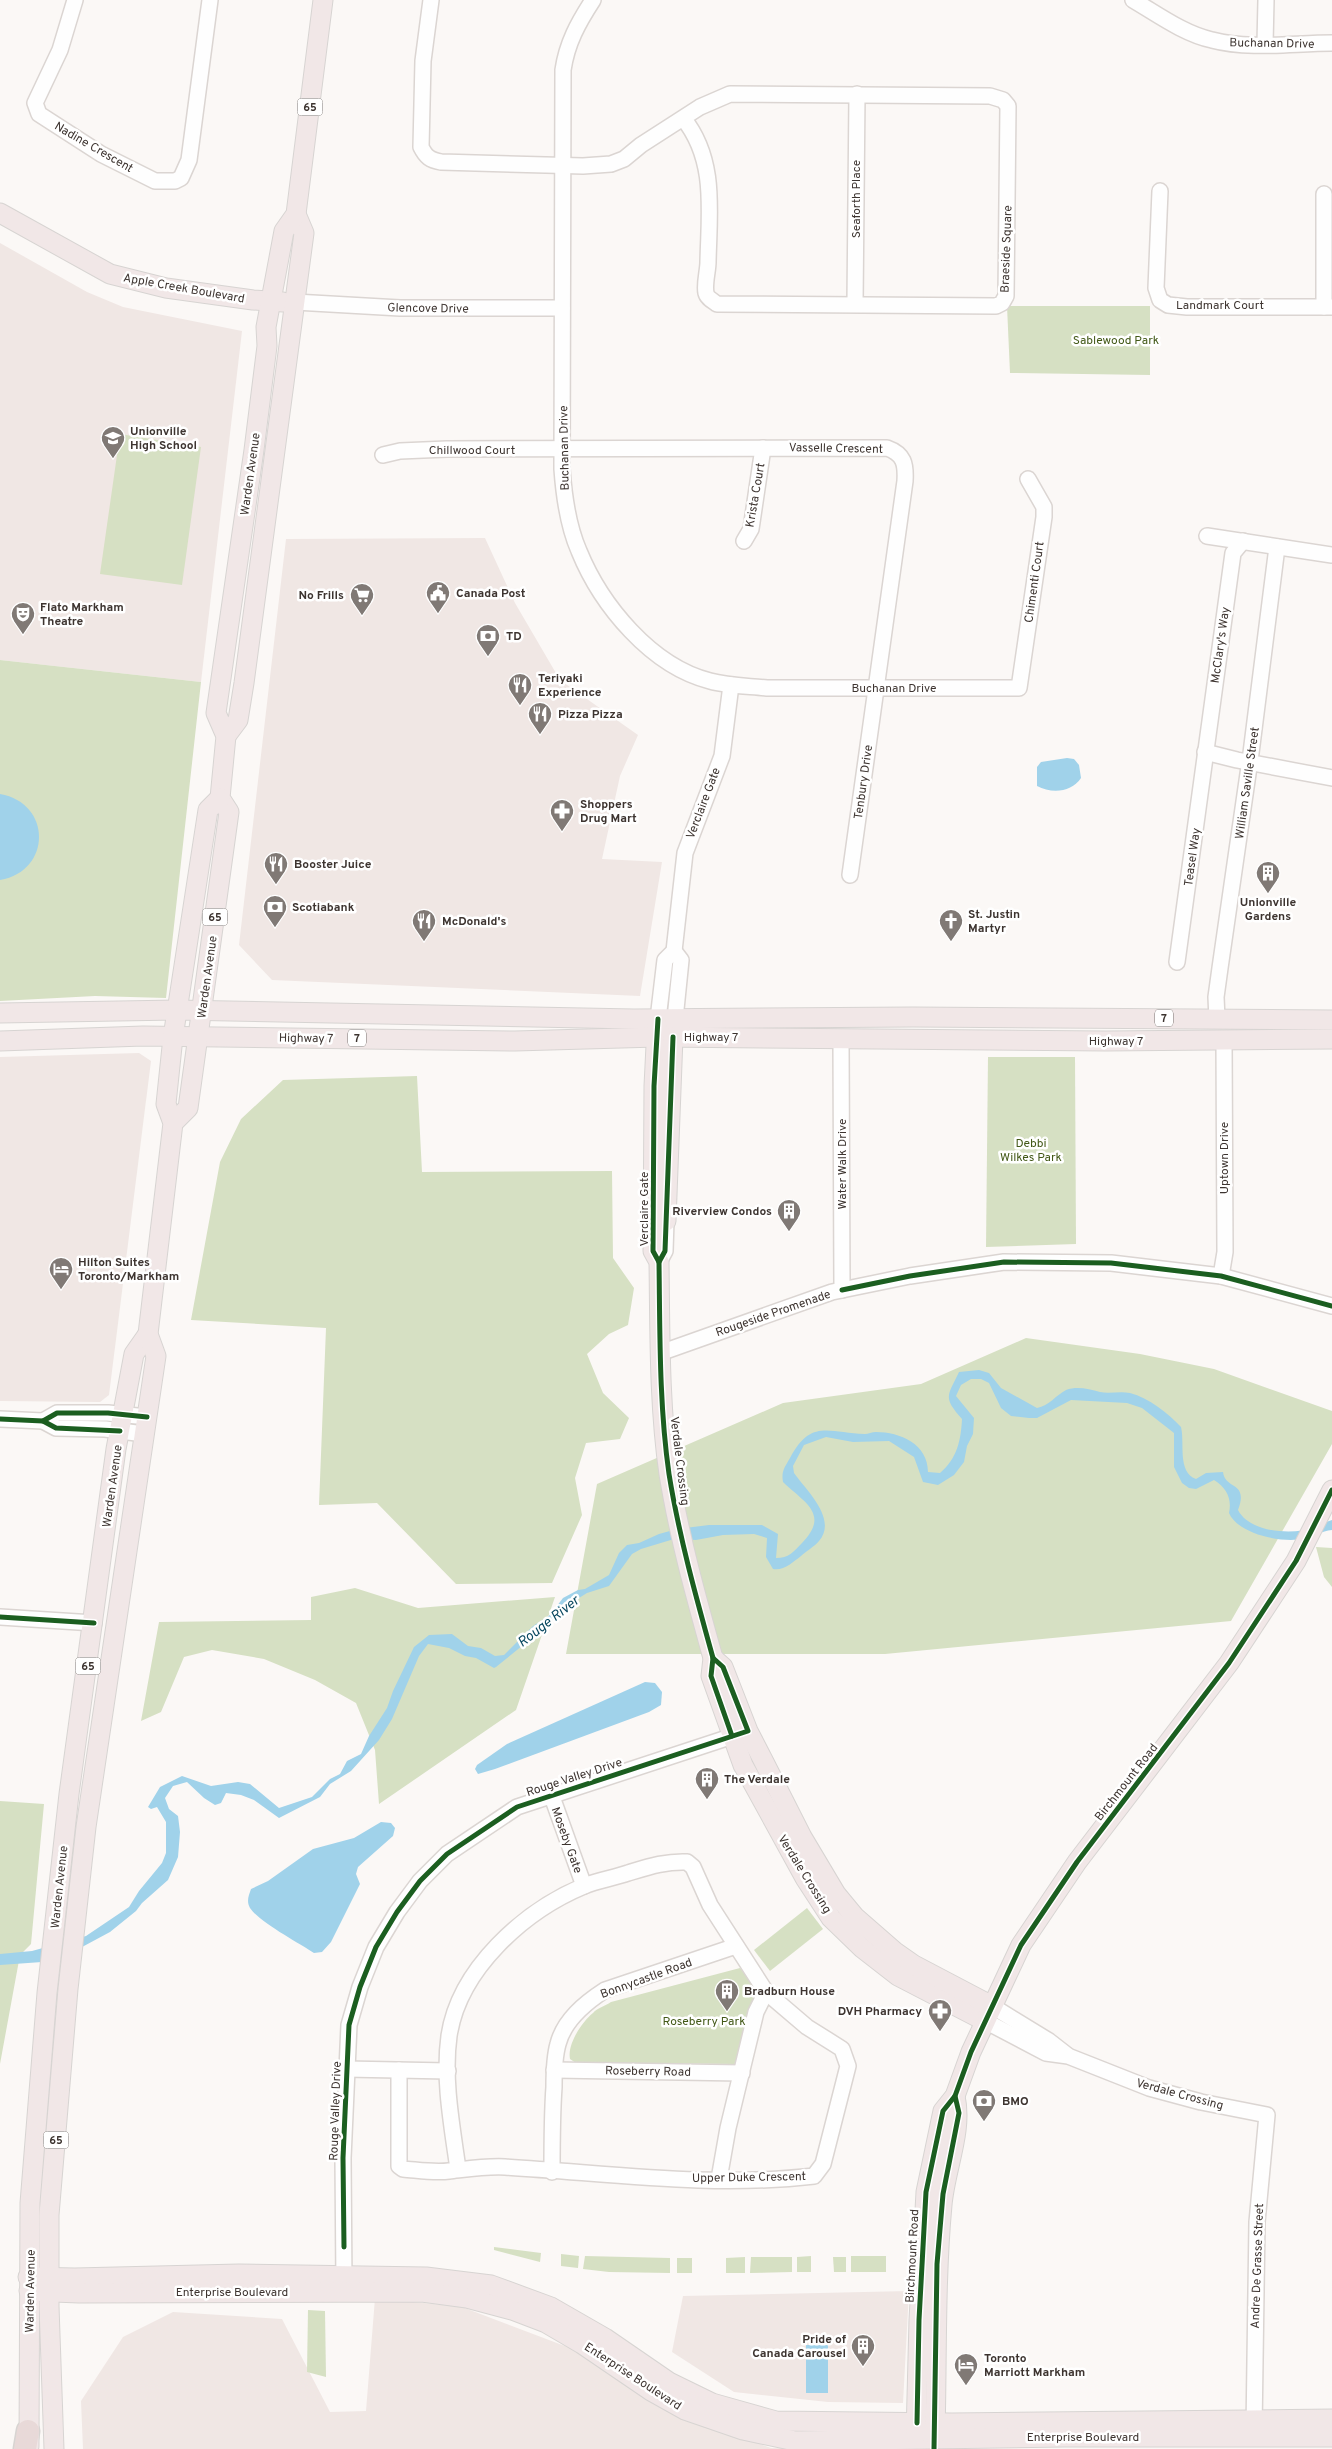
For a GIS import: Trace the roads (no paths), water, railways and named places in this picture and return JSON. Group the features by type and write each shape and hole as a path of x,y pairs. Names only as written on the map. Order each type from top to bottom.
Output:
{"main road":[{"name":"Warden Avenue","path":"173,1123 188,1108 203,1012 229,812 220,798 226,736 216,713 255,440 267,346 266,327 273,301 284,231 296,214 323,0"},
{"name":"Apple Creek Boulevard","path":"0,213 110,274 166,288 295,302"},
{"name":"Warden Avenue","path":"226,736 238,720 295,302 304,233 296,214"},
{"name":"Warden Avenue","path":"54,2449 49,2215 75,1917 87,1817 156,1356 148,1334 173,1123 166,1104 173,1037 208,810 220,798"},
{"name":"Highway 7","path":"0,1013 177,1010 666,1028 841,1039 1332,1039"},
{"name":"Highway 7","path":"0,1041 173,1037 290,1037 515,1041 666,1028 920,1017 1332,1020"},
{"name":"Verclaire Gate","path":"666,1028 666,1220"},
{"name":"Verclaire Gate","path":"659,1262 653,1251 666,1028"},
{"name":"Verdale Crossing","path":"659,1262 660,1353 669,1472 683,1547 713,1658 723,1667 740,1733 836,1894 855,1917 894,1951 988,2013"},
{"name":"Warden Avenue","path":"27,2443 30,2203 48,1993 69,1794 122,1423 134,1354 148,1334"},
{"name":"Birchmount Road","path":"925,2437 919,2320 926,2192 943,2111 955,2096 988,2013 1021,1945 1077,1862 1229,1663 1278,1592 1332,1490"},
{"name":"Enterprise Boulevard","path":"29,2284 239,2274 344,2284 426,2276 491,2286 551,2307 605,2338 669,2382 712,2403 776,2422 925,2437 1254,2428 1332,2419"},
{"name":"Enterprise Boulevard","path":"1254,2428 1332,2437"}],"street":[{"name":"Nadine Crescent","path":"75,0 60,50 35,103 39,114 101,154 155,181 181,178 189,160 210,0"},
{"name":"Braeside Square","path":"431,0 423,61 421,147 424,155 431,160 442,162 563,165 611,164 624,159 641,145 700,106 730,94 990,96 1003,100 1008,106 1006,296 1002,303 996,306 716,304 709,298 706,292 708,271 707,166 694,132 683,118"},
{"name":"Buchanan Drive","path":"593,0 575,29 566,55 562,308 564,493 578,550 594,582 614,612 631,631 664,659 708,681 731,685 1019,688"},
{"name":"Buchanan Drive","path":"1133,0 1195,34 1212,40 1244,45 1332,43"},
{"path":"1265,44 1266,0"},
{"name":"Seaforth Place","path":"856,304 857,94"},
{"name":"Landmark Court","path":"1160,191 1156,288 1160,300 1168,305 1187,307 1328,307"},
{"path":"1324,194 1328,307"},
{"name":"Glencove Drive","path":"295,302 400,308 562,308"},
{"name":"Krista Court","path":"744,541 751,529 763,448"},
{"name":"Vasselle Crescent","path":"563,449 887,448 898,454 905,462 906,481 876,688"},
{"name":"Chillwood Court","path":"383,454 400,451 447,449 563,449"},
{"name":"Chimenti Court","path":"1019,688 1044,517 1044,507 1028,479"},
{"path":"1207,536 1332,555"},
{"name":"McClary's Way","path":"1206,752 1233,553 1243,541"},
{"name":"William Saville Street","path":"1217,1019 1216,996 1250,763 1277,547"},
{"name":"Verclaire Gate","path":"666,1028 681,960 674,951 685,852 722,756 731,685"},
{"name":"Tenbury Drive","path":"850,875 876,688"},
{"path":"1206,752 1250,763 1332,778"},
{"name":"Teasel Way","path":"1177,962 1206,752"},
{"name":"Water Walk Drive","path":"841,1039 842,1290"},
{"name":"Uptown Drive","path":"1221,1276 1224,1252 1224,1040"},
{"name":"Verclaire Gate","path":"659,1262 665,1251 666,1220"},
{"name":"Rougeside Promenade","path":"660,1353 792,1305 842,1290 910,1276 1004,1262 1111,1263 1221,1276 1332,1306"},
{"path":"0,1420 43,1421 57,1413 145,1425"},
{"path":"0,1617 94,1623"},
{"name":"Rouge Valley Drive","path":"344,2284 343,2158 349,2025 360,1987 376,1947 396,1912 420,1882 447,1854 517,1807 551,1794 740,1733"},
{"name":"Moseby Gate","path":"551,1794 584,1886"},
{"name":"Upper Duke Crescent","path":"399,2070 399,2166 403,2169 449,2171 504,2167 552,2172 719,2179 814,2176 823,2164 845,2085 848,2066 842,2049 807,2027 766,1992 710,1905 693,1868 687,1862 669,1861 584,1886"},
{"path":"458,2169 451,2119 448,2071 449,2036 458,2004 478,1967 514,1930 533,1915 584,1886"},
{"name":"Bonnycastle Road","path":"552,2172 554,2070 558,2044 568,2023 586,2002 605,1990 736,1946"},
{"path":"719,2179 728,2128 756,2012 766,1992"},
{"name":"Verdale Crossing","path":"988,2013 1049,2041 1068,2056 1149,2088 1201,2102 1267,2114"},
{"path":"346,2069 448,2071"},
{"name":"Roseberry Road","path":"554,2070 742,2073"},
{"name":"Andre De Grasse Street","path":"1254,2428 1257,2222 1267,2114"}],"water":[{"path":"1067,758 1074,759 1079,765 1081,778 1077,783 1067,789 1055,791 1037,786 1037,767 1041,762"},
{"path":"0,794 17,800 29,810 37,823 39,837 37,851 29,864 17,874 0,880"},
{"name":"Rouge River","path":"979,1370 989,1373 1001,1388 1037,1408 1045,1405 1062,1392 1074,1388 1103,1393 1130,1393 1144,1398 1164,1411 1181,1427 1184,1464 1190,1475 1196,1479 1206,1473 1223,1472 1225,1478 1241,1494 1238,1510 1252,1524 1272,1530 1295,1531 1314,1528 1332,1520 1332,1530 1302,1539 1283,1540 1251,1532 1241,1526 1229,1513 1230,1503 1228,1494 1214,1480 1196,1489 1189,1488 1182,1483 1174,1467 1174,1433 1142,1408 1127,1403 1071,1400 1037,1418 1011,1416 1001,1408 989,1383 981,1379 971,1379 961,1385 956,1396 974,1418 973,1434 967,1446 964,1462 954,1475 938,1485 923,1482 914,1457 889,1441 853,1442 826,1437 804,1445 793,1466 794,1473 823,1514 824,1532 817,1543 788,1566 781,1569 773,1569 766,1557 767,1538 754,1534 723,1535 696,1540 674,1539 641,1549 632,1554 609,1586 587,1593 563,1608 548,1625 494,1668 476,1658 465,1656 449,1648 428,1644 419,1656 392,1719 379,1740 351,1771 330,1784 320,1797 279,1818 254,1800 241,1795 226,1793 221,1803 215,1805 204,1798 187,1782 173,1786 165,1798 169,1809 178,1816 180,1832 178,1857 168,1880 142,1903 136,1911 110,1932 56,1961 0,1965 0,1954 32,1951 86,1936 129,1907 139,1891 162,1863 166,1853 166,1822 157,1807 151,1809 148,1807 160,1787 182,1776 211,1786 238,1782 250,1784 279,1808 312,1797 330,1779 340,1774 347,1761 361,1754 369,1736 387,1708 414,1647 429,1635 452,1634 468,1646 481,1648 495,1656 504,1655 533,1626 550,1615 563,1598 578,1590 585,1589 609,1575 619,1553 627,1545 639,1543 659,1534 677,1529 709,1525 762,1525 778,1534 776,1558 788,1556 802,1543 814,1524 814,1516 806,1503 783,1482 783,1472 787,1464 798,1445 806,1437 822,1431 894,1434 903,1437 918,1447 927,1462 928,1472 940,1473 946,1468 957,1449 962,1419 952,1406 949,1397 950,1392 959,1372"},
{"path":"645,1682 655,1683 662,1692 661,1705 649,1712 495,1769 478,1774 475,1769 477,1765 507,1744"},
{"path":"381,1822 391,1823 395,1828 393,1836 358,1867 356,1874 360,1884 331,1942 322,1952 314,1953 270,1926 250,1908 248,1900 251,1889 268,1881 313,1849 354,1838"},
{"path":"806,2345 828,2345 828,2393 806,2393"}],"place":[{"name":"Unionville High School","path":"113,459"},
{"name":"Canada Post","path":"438,614"},
{"name":"No Frills","path":"362,616"},
{"name":"Flato Markham Theatre","path":"23,635"},
{"name":"TD","path":"488,657"},
{"name":"Teriyaki Experience","path":"520,706"},
{"name":"Pizza Pizza","path":"540,735"},
{"name":"Shoppers Drug Mart","path":"562,832"},
{"name":"Booster Juice","path":"276,885"},
{"name":"Unionville Gardens","path":"1268,894"},
{"name":"Scotiabank","path":"275,928"},
{"name":"McDonald's","path":"424,942"},
{"name":"St. Justin Martyr","path":"951,942"},
{"name":"Riverview Condos","path":"789,1232"},
{"name":"Hilton Suites Toronto/Markham","path":"61,1290"},
{"name":"The Verdale","path":"707,1800"},
{"name":"Bradburn House","path":"727,2012"},
{"name":"DVH Pharmacy","path":"940,2032"},
{"name":"BMO","path":"984,2122"},
{"name":"Pride of Canada Carousel","path":"863,2367"},
{"name":"Toronto Marriott Markham","path":"966,2386"}],"park label":[{"name":"Sablewood Park","path":"1116,340"},
{"name":"Debbi Wilkes Park","path":"1031,1150"},
{"name":"Roseberry Park","path":"704,2021"}]}
